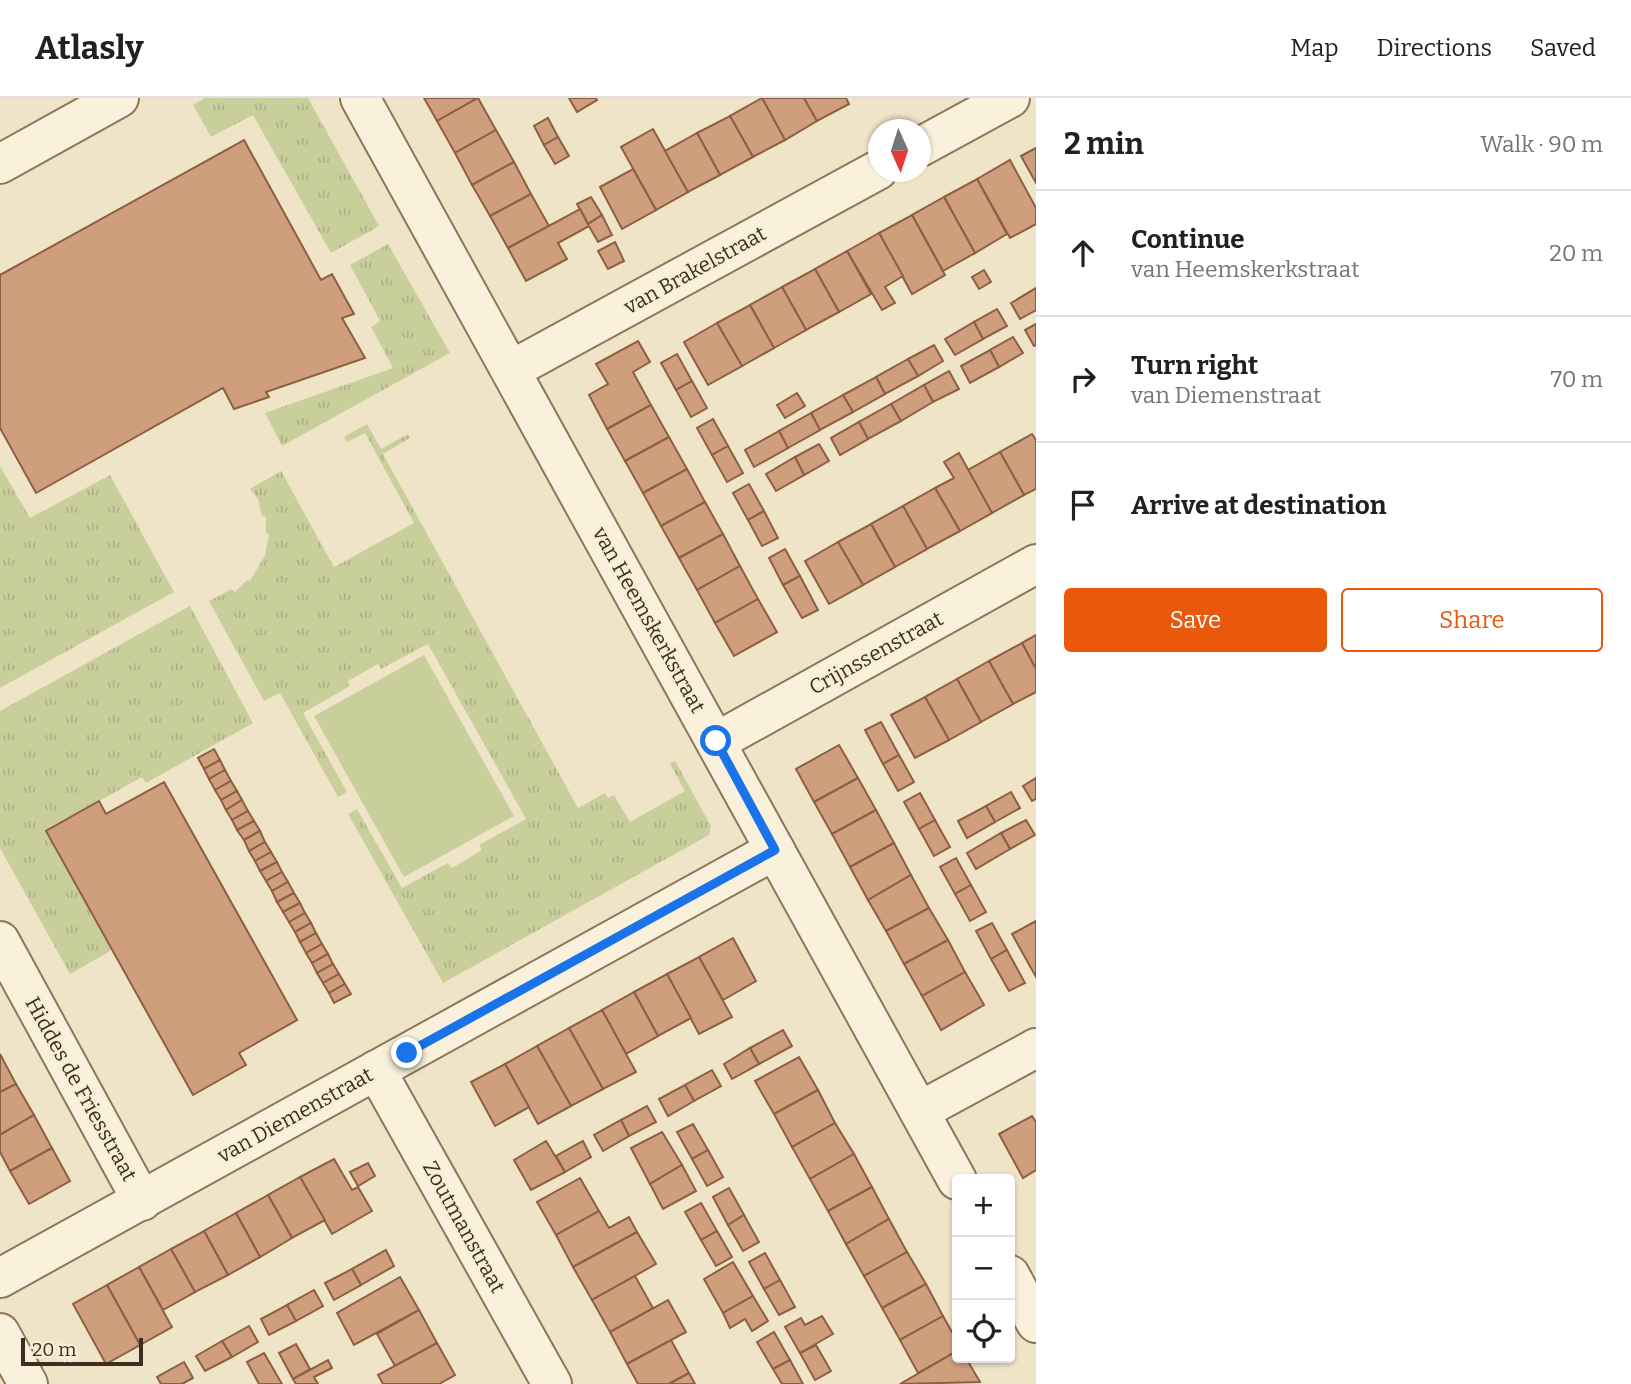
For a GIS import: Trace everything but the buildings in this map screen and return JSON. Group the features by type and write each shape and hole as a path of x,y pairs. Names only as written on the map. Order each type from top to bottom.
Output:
{"street":[{"name":"van Heemskerkstraat","path":"360,98 954,1174"},
{"path":"931,141 1010,98"},
{"path":"0,164 105,102"},
{"name":"van Brakelstraat","path":"511,370 868,175"},
{"name":"Crijnssenstraat","path":"716,741 1036,564"},
{"name":"van Diemenstraat","path":"0,1278 775,850"},
{"name":"Hiddes de Friesstraat","path":"0,941 142,1200"},
{"path":"919,1111 1036,1048"},
{"name":"Zoutmanstraat","path":"376,1070 552,1384"},
{"path":"1015,1284 1036,1322"},
{"path":"0,1333 28,1384"}],"green space":[{"path":"205,98 308,98 379,226 331,253 253,115 211,137 193,105"},
{"path":"388,244 450,353 282,446 265,413 393,368 371,327 380,321 350,265"},
{"path":"367,424 381,449 408,434 410,438 383,454 578,808 605,793 608,798 614,795 630,822 685,791 670,764 675,761 711,826 709,835 443,983 348,814 357,809 402,888 448,863 452,868 482,850 479,845 526,819 428,644 381,669 378,664 348,681 350,686 303,713 347,792 338,797 280,693 264,701 209,601 232,589 235,592 247,580 250,581 265,555 269,534 266,534 266,517 262,516 258,499 250,489 281,471 334,567 414,523 365,433 347,442 344,437"},
{"path":"0,466 30,518 110,475 174,592 0,688"},
{"path":"190,606 253,723 146,783 142,777 46,831 112,950 70,974 0,848 0,711"},
{"path":"424,655 514,816 404,877 314,716"}],"route":[{"path":"407,1053 775,850 716,741"}]}
